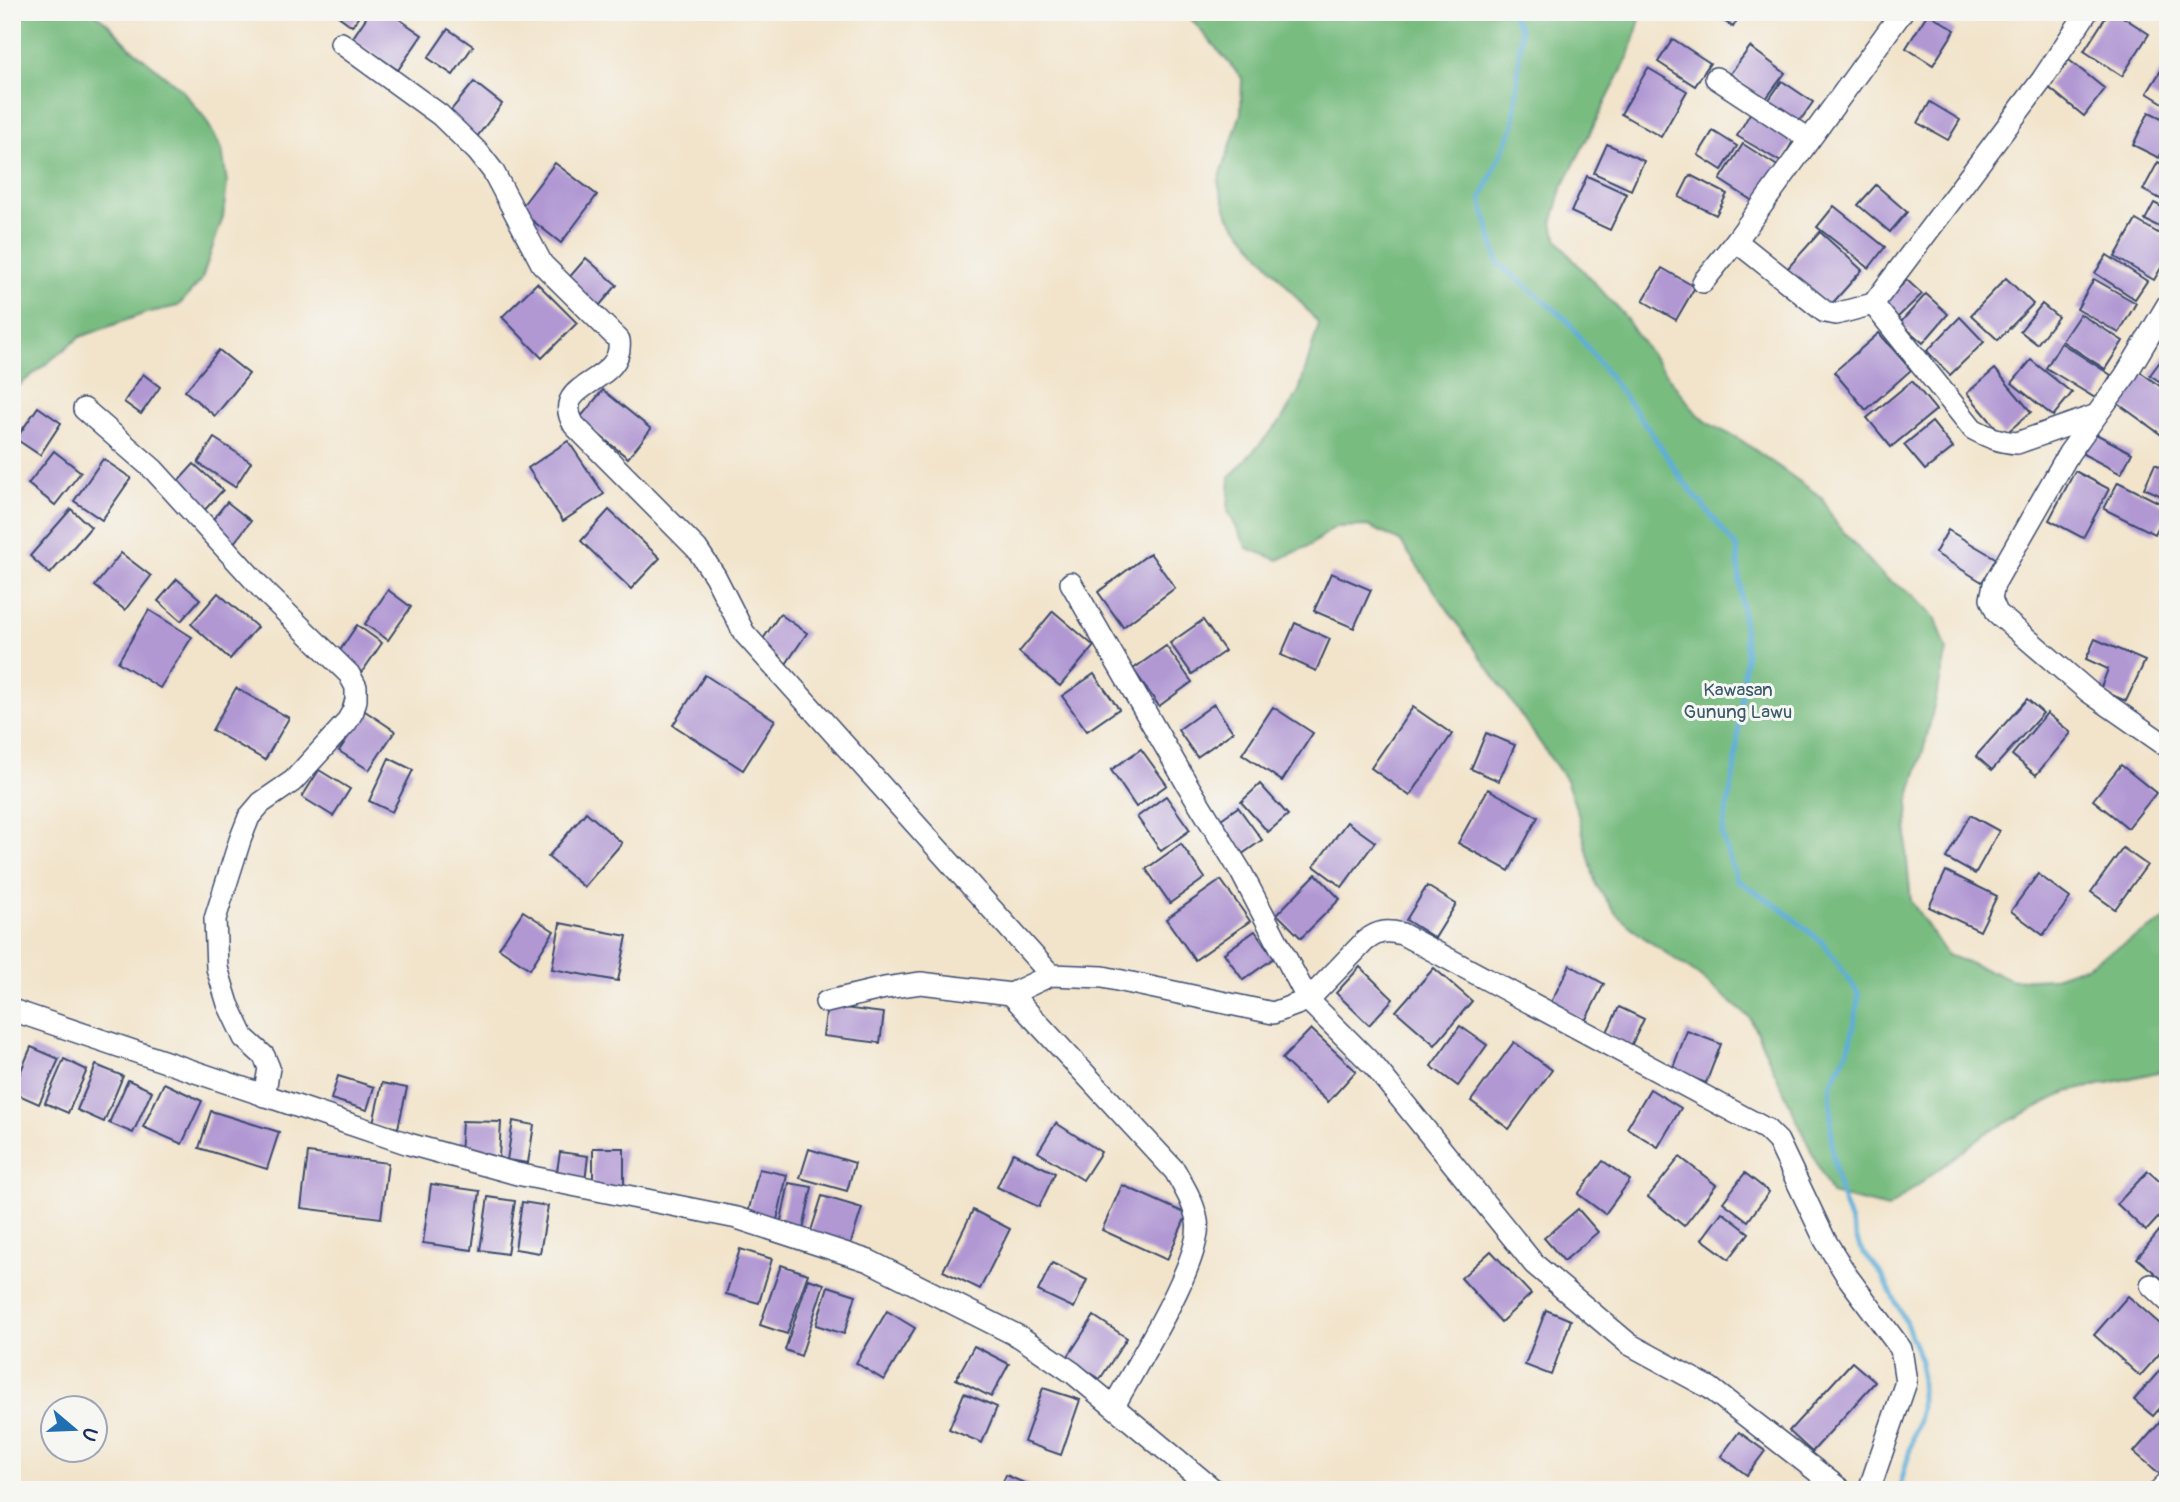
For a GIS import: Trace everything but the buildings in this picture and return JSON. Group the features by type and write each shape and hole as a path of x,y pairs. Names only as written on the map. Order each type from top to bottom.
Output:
{"street":[{"path":"1703,282 1736,241 1902,12"},
{"path":"1736,241 1825,312 1836,314 1873,304 2042,80 2087,12"},
{"path":"341,43 440,115 478,152 493,171 542,264 619,340 617,361 571,396 568,415 574,425 697,549 715,576 744,633 1051,975"},
{"path":"1716,78 1810,139"},
{"path":"1873,304 1973,429 1987,437 2017,443 2094,416"},
{"path":"2168,304 2125,376 2069,453 1994,584 1991,599 1997,613 2089,692 2168,747"},
{"path":"84,409 154,470 264,590 349,674 356,687 356,700 346,723 293,781 261,803 249,817 215,919 217,968 228,1004 244,1038 264,1056 270,1068 264,1096"},
{"path":"1071,583 1241,872 1308,1000 1375,1067 1534,1264 1629,1344 1710,1388 1841,1490"},
{"path":"827,1002 885,988 921,983 1011,994 1051,975 1103,977 1273,1013 1308,1000 1376,933 1388,931 1402,934 1766,1129 1778,1141 1825,1240 1847,1276 1901,1349 1906,1382 1869,1490"},
{"path":"1011,994 1175,1171 1191,1200 1198,1223 1195,1250 1183,1279 1114,1406"},
{"path":"12,1010 409,1144 517,1174 737,1218 869,1261 1020,1337 1073,1373 1214,1490"},
{"path":"2151,1285 2168,1301"},
{"path":"2160,1490 2168,1482"}],"green space":[{"path":"12,12 93,12 107,23 130,47 182,90 204,117 222,149 227,183 223,217 201,281 178,306 146,313 80,337 12,391"},
{"name":"Kawasan Gunung Lawu","path":"1185,12 1642,12 1629,56 1562,188 1552,224 1558,240 1623,314 1697,414 1711,425 1741,440 1821,497 1837,525 1884,577 1913,595 1936,619 1947,651 1909,800 1906,851 1911,901 1947,955 2014,980 2051,978 2086,966 2168,918 2168,1070 2067,1092 1986,1133 1888,1208 1831,1194 1750,1018 1698,975 1643,937 1617,915 1596,885 1578,814 1566,780 1400,541 1368,526 1335,527 1309,546 1278,560 1247,548 1228,511 1230,477 1280,422 1299,391 1319,324 1229,217 1218,183 1241,113 1242,78"}],"waterway":[{"path":"1511,12 1521,30 1514,125 1481,199 1498,263 1567,320 1648,428 1681,478 1737,548 1746,653 1735,767 1722,835 1736,879 1783,910 1824,944 1859,994 1851,1042 1830,1087 1832,1152 1840,1192 1860,1248 1882,1275 1904,1318 1921,1361 1921,1409 1899,1490"}]}
